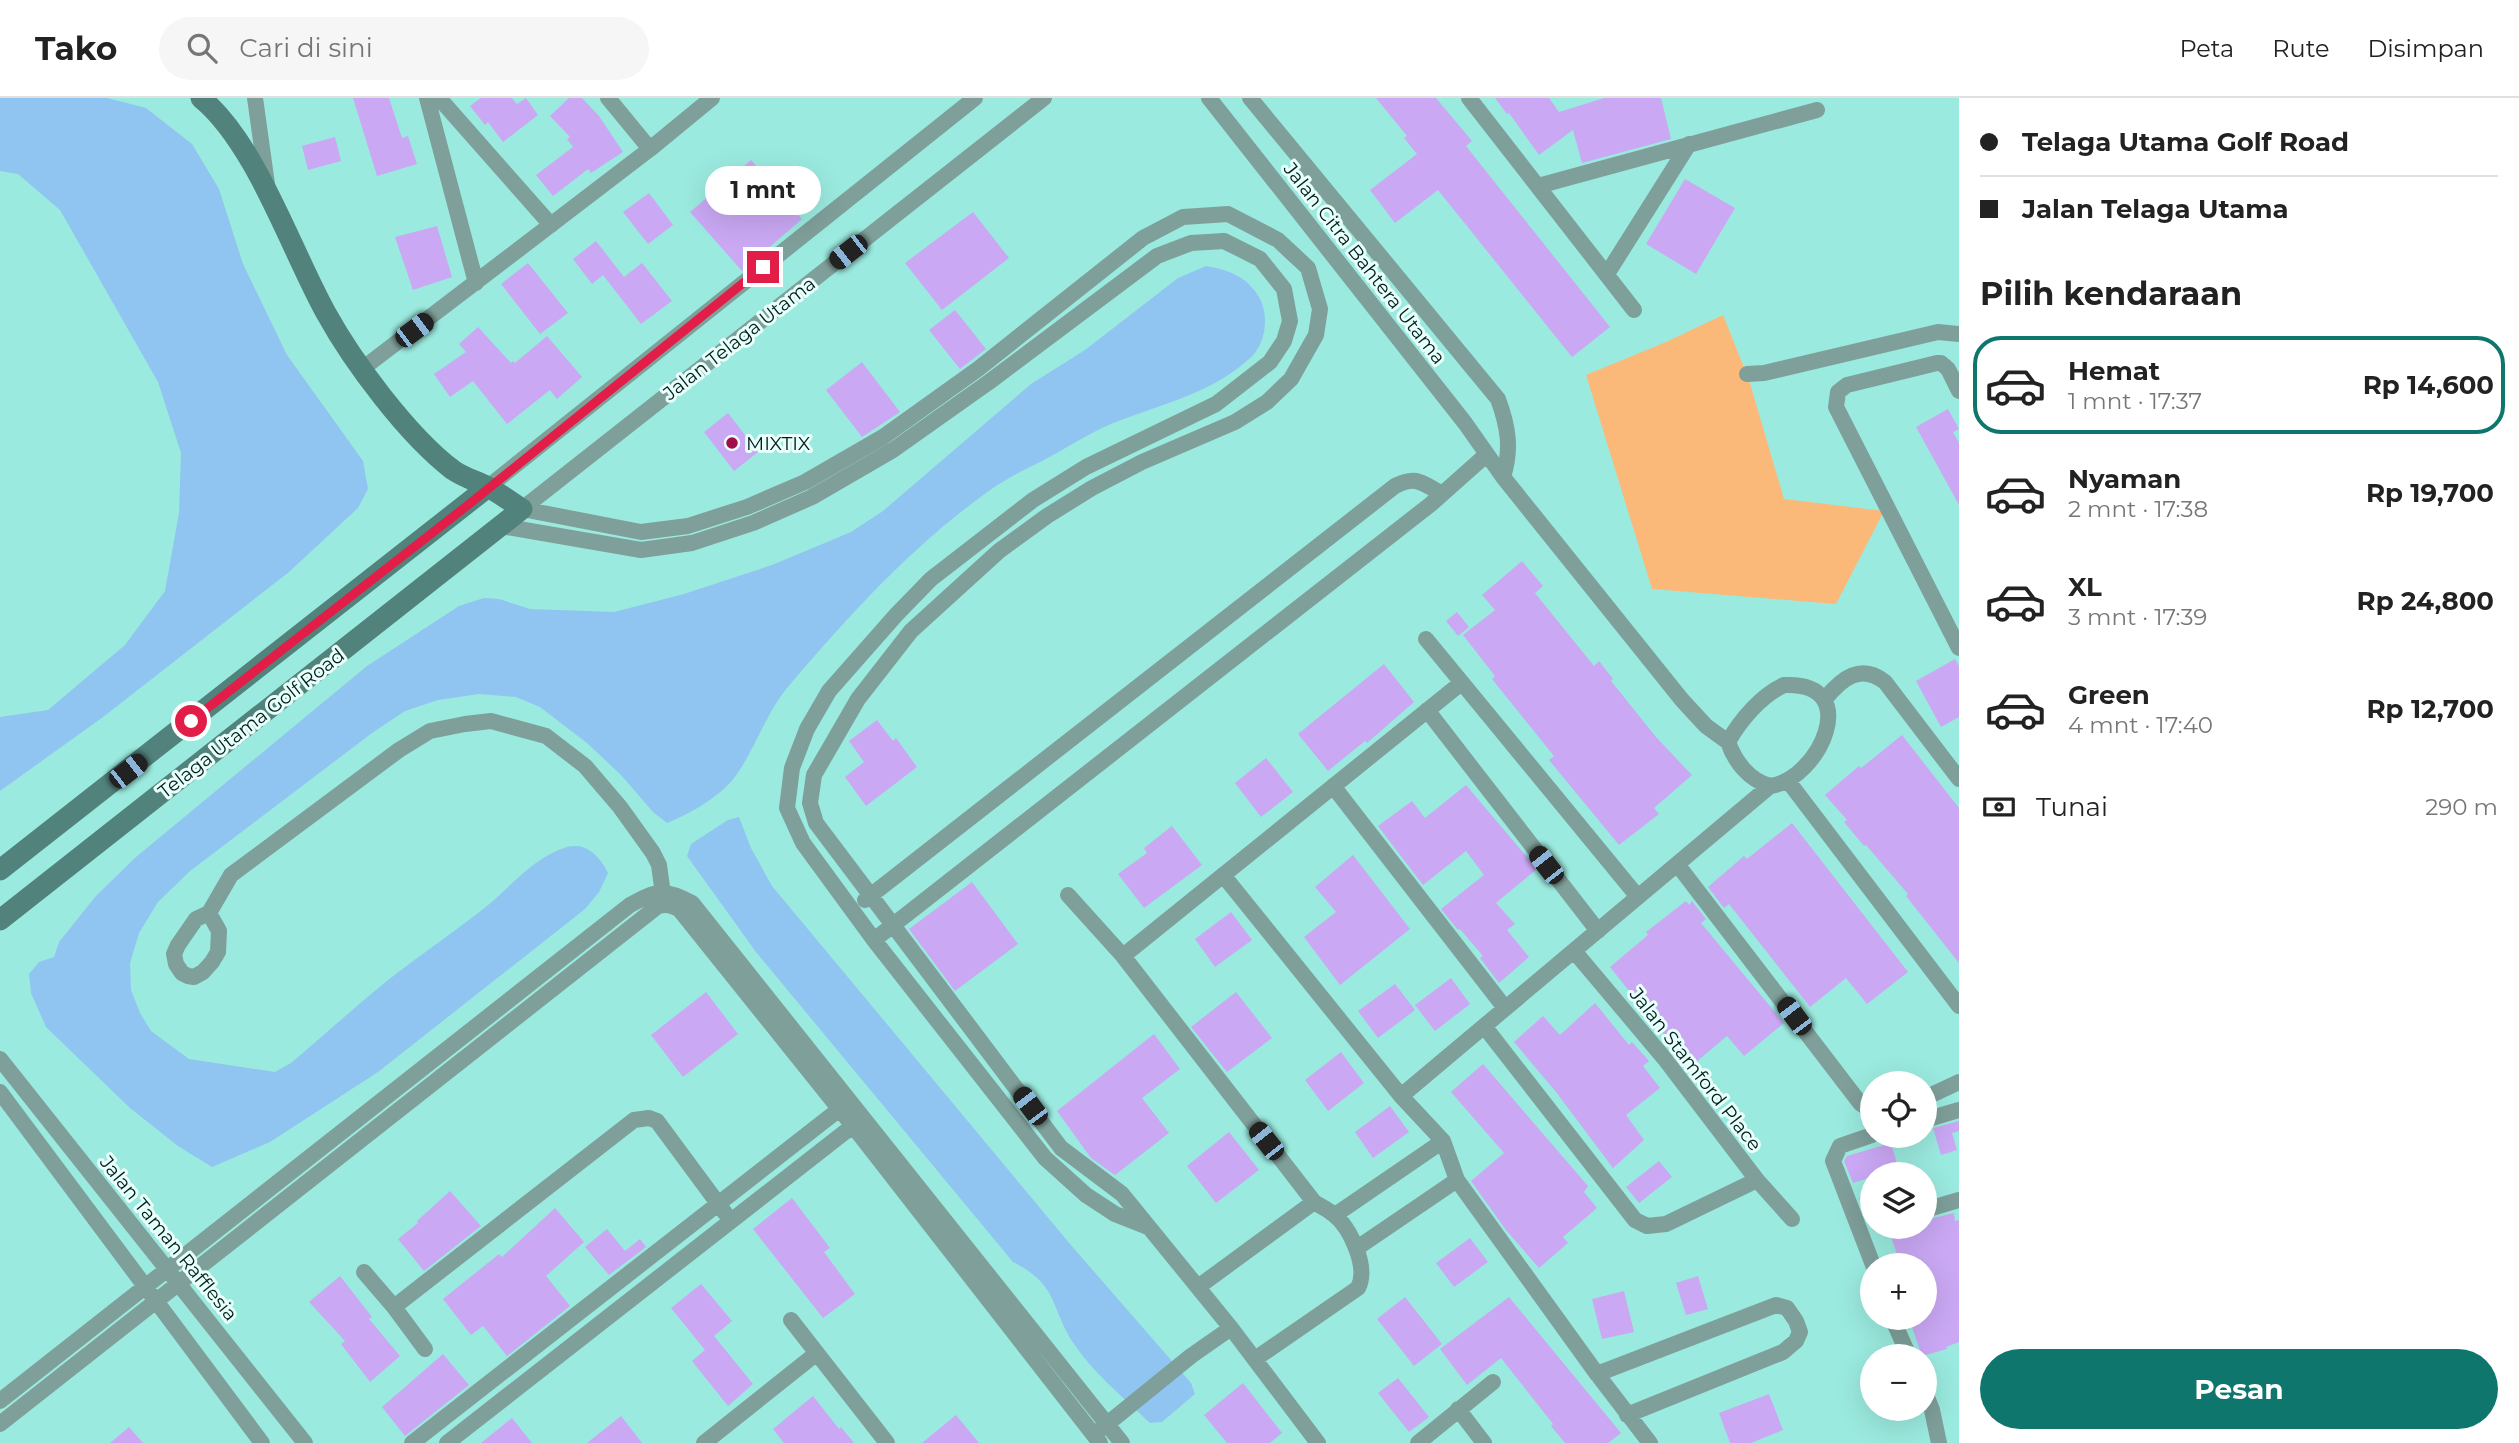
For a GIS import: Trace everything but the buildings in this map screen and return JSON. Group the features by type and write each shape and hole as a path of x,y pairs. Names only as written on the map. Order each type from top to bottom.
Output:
{"main road":[{"path":"201,98 225,122 246,153 326,315 362,369 415,433 454,470 488,487 522,509"},
{"path":"454,470 468,505 501,526"},
{"name":"Jalan Telaga Utama","path":"468,505 488,487"},
{"name":"Telaga Utama Golf Road","path":"0,870 468,505"},
{"name":"Jalan Telaga Utama","path":"501,526 522,509"},
{"name":"Telaga Utama Golf Road","path":"0,920 501,526"}],"street":[{"path":"255,98 268,197"},
{"path":"427,98 476,282"},
{"path":"439,98 551,225"},
{"path":"608,98 650,149"},
{"path":"362,369 650,149 712,98"},
{"name":"Jalan Telaga Utama","path":"488,487 975,98"},
{"name":"Jalan Telaga Utama","path":"522,509 1044,98"},
{"name":"Jalan Citra Bahtera Utama","path":"1209,98 1465,423 1503,477 1682,700 1706,726 1728,742"},
{"name":"Jalan Citra Bahtera Utama","path":"1250,98 1498,399 1505,418 1510,452 1503,477"},
{"path":"1469,98 1634,310"},
{"path":"1538,186 1817,110"},
{"path":"1607,274 1689,144"},
{"path":"522,509 641,532 688,526 747,507 804,482 883,437 978,369 1143,238 1183,217 1228,214 1278,240 1308,268 1320,309 1316,335 1290,379 1267,402 1235,422 1142,462 1092,488 999,551 911,631 858,699 814,775 810,803 816,822 1060,1147 1122,1194 1231,1328 1318,1443"},
{"path":"501,526 641,550 692,543 753,523 812,497 893,450 1157,256 1191,243 1224,241 1260,259 1284,289 1290,321 1284,341 1270,362 1216,404 1086,467 1033,500 931,579 829,691 807,729 792,768 787,808 803,843 874,940 1045,1158 1086,1195 1115,1214 1151,1228"},
{"path":"1747,374 1764,373 1938,332 1959,334"},
{"path":"1959,391 1944,365 1937,363 1847,385 1838,392 1836,407 1959,648"},
{"path":"874,940 1442,494 1486,455"},
{"path":"852,909 1395,486 1416,479 1442,494"},
{"path":"1426,639 1460,684 1638,897"},
{"path":"1825,699 1841,682 1852,676 1865,672 1875,674 1885,681 1959,779"},
{"path":"1123,956 1460,684"},
{"path":"1401,1096 1770,786 1788,780 1800,772 1817,750 1827,720 1825,699 1812,688 1784,685 1769,694 1745,718 1728,742 1737,761 1751,777 1770,786"},
{"path":"1427,710 1598,931"},
{"path":"0,1424 658,906 663,898 659,865 653,853 620,807 585,766 546,736 491,722 430,731 398,750 231,875 209,912"},
{"path":"1788,780 1959,1006"},
{"path":"1333,786 1505,1008"},
{"path":"1677,864 1860,1103"},
{"path":"1223,875 1401,1096 1443,1141 1457,1180 1650,1443"},
{"path":"0,1401 630,905 650,894 663,898 679,909 845,1105 1122,1443"},
{"path":"1068,894 1123,956 1314,1202 1335,1215 1357,1248 1362,1273 1358,1288 1255,1359"},
{"name":"Jalan Stamford Place","path":"1483,1026 1635,1220 1647,1226 1666,1224 1757,1180 1664,1058 1574,951"},
{"name":"Jalan Taman Rafflesia","path":"0,1059 305,1443"},
{"path":"1937,1092 1959,1082"},
{"path":"0,1092 262,1443"},
{"path":"412,1443 845,1105"},
{"path":"1937,1116 1959,1110"},
{"path":"394,1307 634,1120 649,1118 657,1121 731,1220"},
{"path":"447,1443 858,1121"},
{"path":"858,1121 1097,1439 1107,1424 1121,1411 1231,1328"},
{"path":"1860,1139 1840,1146 1833,1156 1833,1161 1860,1217"},
{"path":"1335,1215 1443,1141"},
{"path":"1357,1248 1457,1180"},
{"path":"1757,1180 1792,1219"},
{"path":"1937,1206 1959,1200"},
{"path":"1198,1287 1314,1202"},
{"path":"363,1272 394,1307 425,1349"},
{"path":"1597,1374 1776,1305 1787,1308 1796,1321 1800,1332 1796,1341 1783,1352 1627,1415"},
{"path":"791,1320 887,1443"},
{"path":"704,1443 817,1353"},
{"path":"1418,1443 1493,1382"},
{"path":"1458,1409 1484,1443"},
{"path":"1935,1421 1939,1443"}],"shaded area":[{"path":"1723,315 1749,380 1784,499 1884,511 1836,604 1652,589 1586,375"}],"water":[{"path":"0,98 107,98 146,108 192,144 219,189 243,264 287,355 363,461 368,489 358,508 289,572 103,717 0,791 0,717 48,710 125,645 165,591 179,513 181,453 158,382 60,210 18,174 0,171"},
{"path":"1206,266 1238,276 1251,286 1261,301 1265,316 1264,332 1254,354 1234,371 1201,390 1101,429 1011,477 952,519 901,564 830,638 778,700 735,777 720,793 698,808 667,823 653,812 621,775 587,743 540,707 516,697 479,694 438,700 405,711 372,733 190,871 158,902 139,933 130,963 131,990 151,1031 189,1059 275,1072 291,1063 388,980 482,910 543,858 574,846 587,849 597,856 608,873 599,892 585,909 378,1072 270,1142 212,1167 178,1146 130,1108 46,1027 31,993 29,974 39,962 54,957 59,942 96,896 136,857 367,666 459,606 484,598 499,599 530,609 614,612 684,594 772,565 851,532 883,511 1031,384 1085,350 1178,278"},
{"path":"739,817 751,848 772,886 1070,1244 1191,1383 1195,1394 1162,1422 1150,1423 1089,1363 1072,1341 1045,1287 1028,1270 1013,1262 756,952 687,856 691,844 728,820"}],"place":[{"name":"MIXTIX","path":"732,443"}],"route":[{"path":"191,721 468,505 763,267"}]}
